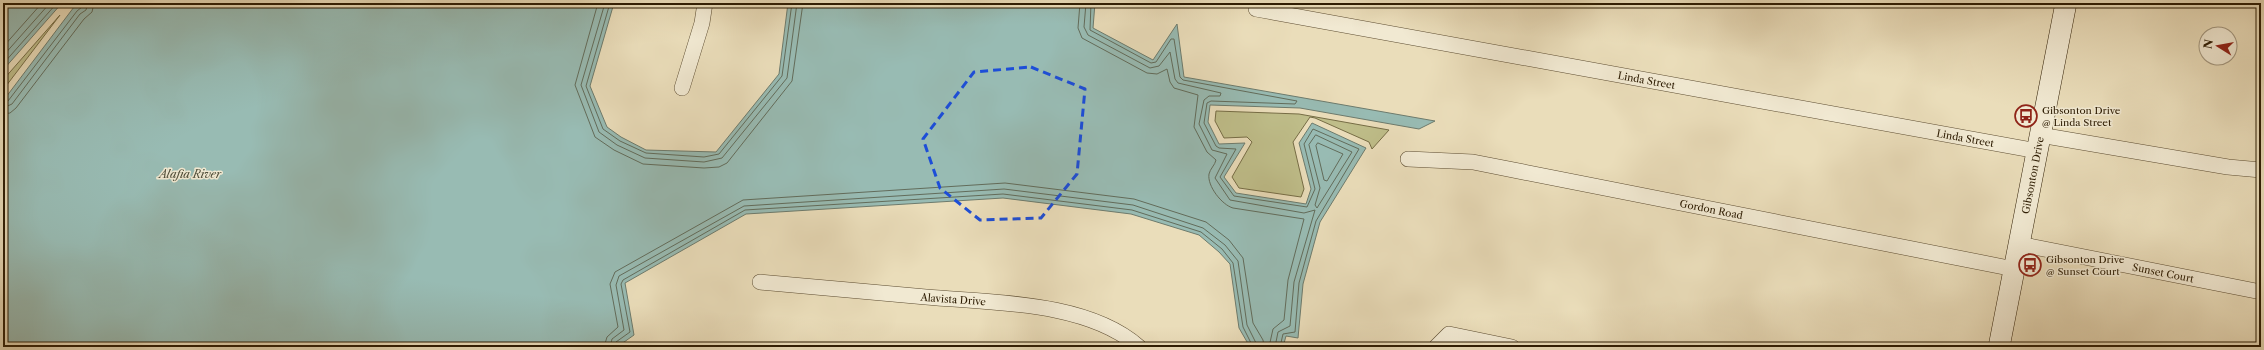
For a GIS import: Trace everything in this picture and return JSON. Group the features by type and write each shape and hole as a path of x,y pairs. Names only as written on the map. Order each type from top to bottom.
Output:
{"main road":[{"name":"Gibsonton Drive","path":"1999,347 2066,3"}],"street":[{"path":"682,88 702,24 705,3"},
{"name":"Linda Street","path":"1256,9 2039,143 2261,170"},
{"name":"Gordon Road","path":"1408,159 1473,162 2014,269"},
{"name":"Sunset Court","path":"2019,244 2261,292"},
{"name":"Alavista Drive","path":"760,282 1037,308 1090,319 1130,339 1139,347"},
{"path":"1436,347 1448,334 1512,347"}],"highlighted area":[{"path":"1031,67 1085,89 1077,174 1041,218 980,220 940,188 923,139 974,72"}],"shaded area":[{"path":"60,15 3,90 3,80"},
{"path":"1216,111 1299,114 1389,130 1372,149 1369,142 1310,117 1293,142 1304,189 1301,197 1239,188 1232,177 1252,142 1247,137 1224,138 1215,121"}],"water":[{"path":"3,3 62,3 3,70"},
{"name":"Alafia River","path":"82,3 614,3 590,86 607,127 621,137 646,150 716,152 779,74 788,3 1095,3 1093,28 1153,60 1177,24 1184,77 1435,121 1419,129 1300,108 1210,105 1208,122 1219,144 1245,143 1224,177 1236,193 1306,204 1311,189 1299,143 1312,123 1366,148 1320,222 1303,284 1298,338 1286,336 1283,347 1250,347 1239,328 1230,264 1219,252 1199,235 1131,214 1003,198 746,214 625,283 634,335 617,347 3,347 3,101 74,7"}],"place":[{"name":"Gibsonton Drive @ Linda Street","path":"2026,116"},
{"name":"Gibsonton Drive @ Sunset Court","path":"2030,265"}]}
